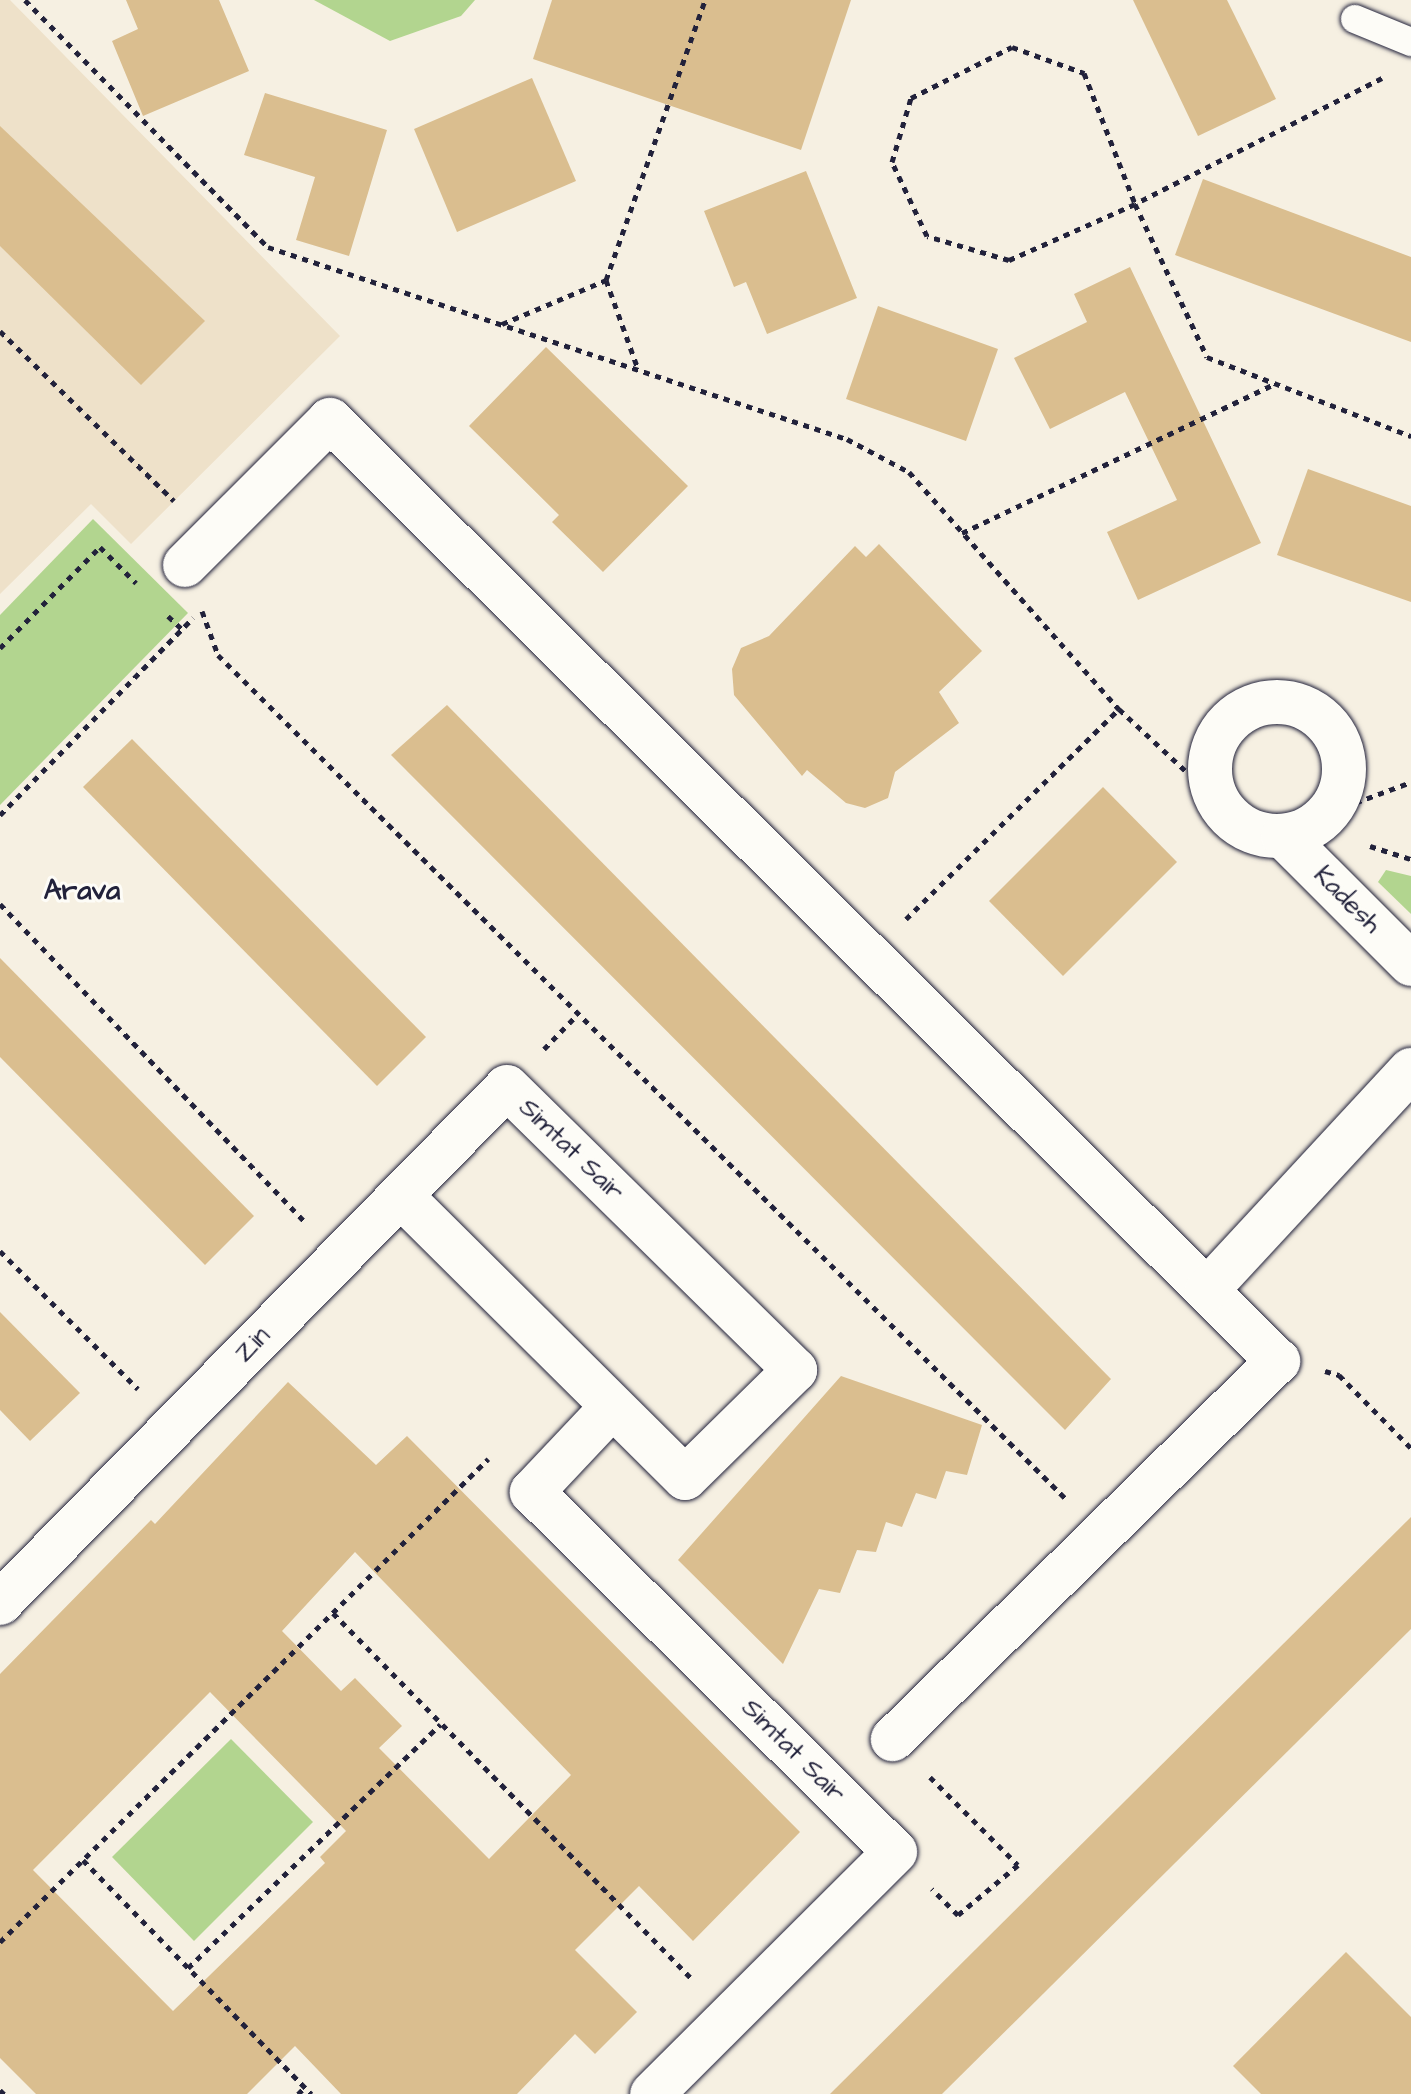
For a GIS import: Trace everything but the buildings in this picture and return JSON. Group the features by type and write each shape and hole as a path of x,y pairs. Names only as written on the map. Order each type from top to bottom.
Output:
{"street":[{"path":"199,551 330,420 1278,1361 893,1739"},
{"path":"1286,703 1310,710 1337,738 1344,777 1328,813 1309,829 1283,836 1245,828 1218,801 1210,774 1218,737 1247,709 1286,703"},
{"name":"Kadesh","path":"1283,836 1411,964"},
{"path":"1207,1290 1411,1070"},
{"name":"Zin","path":"0,1603 507,1087"},
{"name":"Simtat Sair","path":"401,1196 685,1478 795,1370 507,1087"},
{"name":"Simtat Sair","path":"612,1407 532,1492 895,1852"},
{"path":"652,2094 895,1852"}],"lane":[{"path":"1355,19 1411,42"}],"path":[{"path":"25,0 268,247 847,439 909,472 1119,709 1218,801"},
{"path":"638,369 606,280 705,0"},
{"path":"1397,70 1135,204 1009,260 927,236 892,162 911,98 1012,47 1084,73 1135,204 1207,357 1411,436"},
{"path":"501,324 606,280"},
{"path":"0,331 199,551 202,609 218,655 1101,1534"},
{"path":"962,533 1275,383"},
{"path":"0,648 100,547 141,588"},
{"path":"161,609 182,629"},
{"path":"0,815 202,609"},
{"path":"870,955 1119,709"},
{"path":"1328,813 1411,782"},
{"path":"0,904 339,1258"},
{"path":"0,1251 175,1425"},
{"path":"1278,1361 1339,1375 1411,1448"},
{"path":"0,1942 499,1448"},
{"path":"333,1613 729,2017"},
{"path":"188,1968 441,1724"},
{"path":"893,1739 1018,1865 958,1915 895,1852"},
{"path":"83,1860 311,2094"},
{"path":"298,2094 305,2087"}],"shaded area":[{"path":"0,0 10,0 340,336 131,544 91,504 0,594"}],"green space":[{"path":"314,0 475,0 461,16 390,41"},
{"path":"93,519 188,613 0,805 0,615"},
{"path":"1386,870 1411,876 1411,914 1378,882"},
{"path":"231,1739 313,1822 194,1941 112,1857"}],"district":[{"name":"Arava","path":"82,891"}]}
